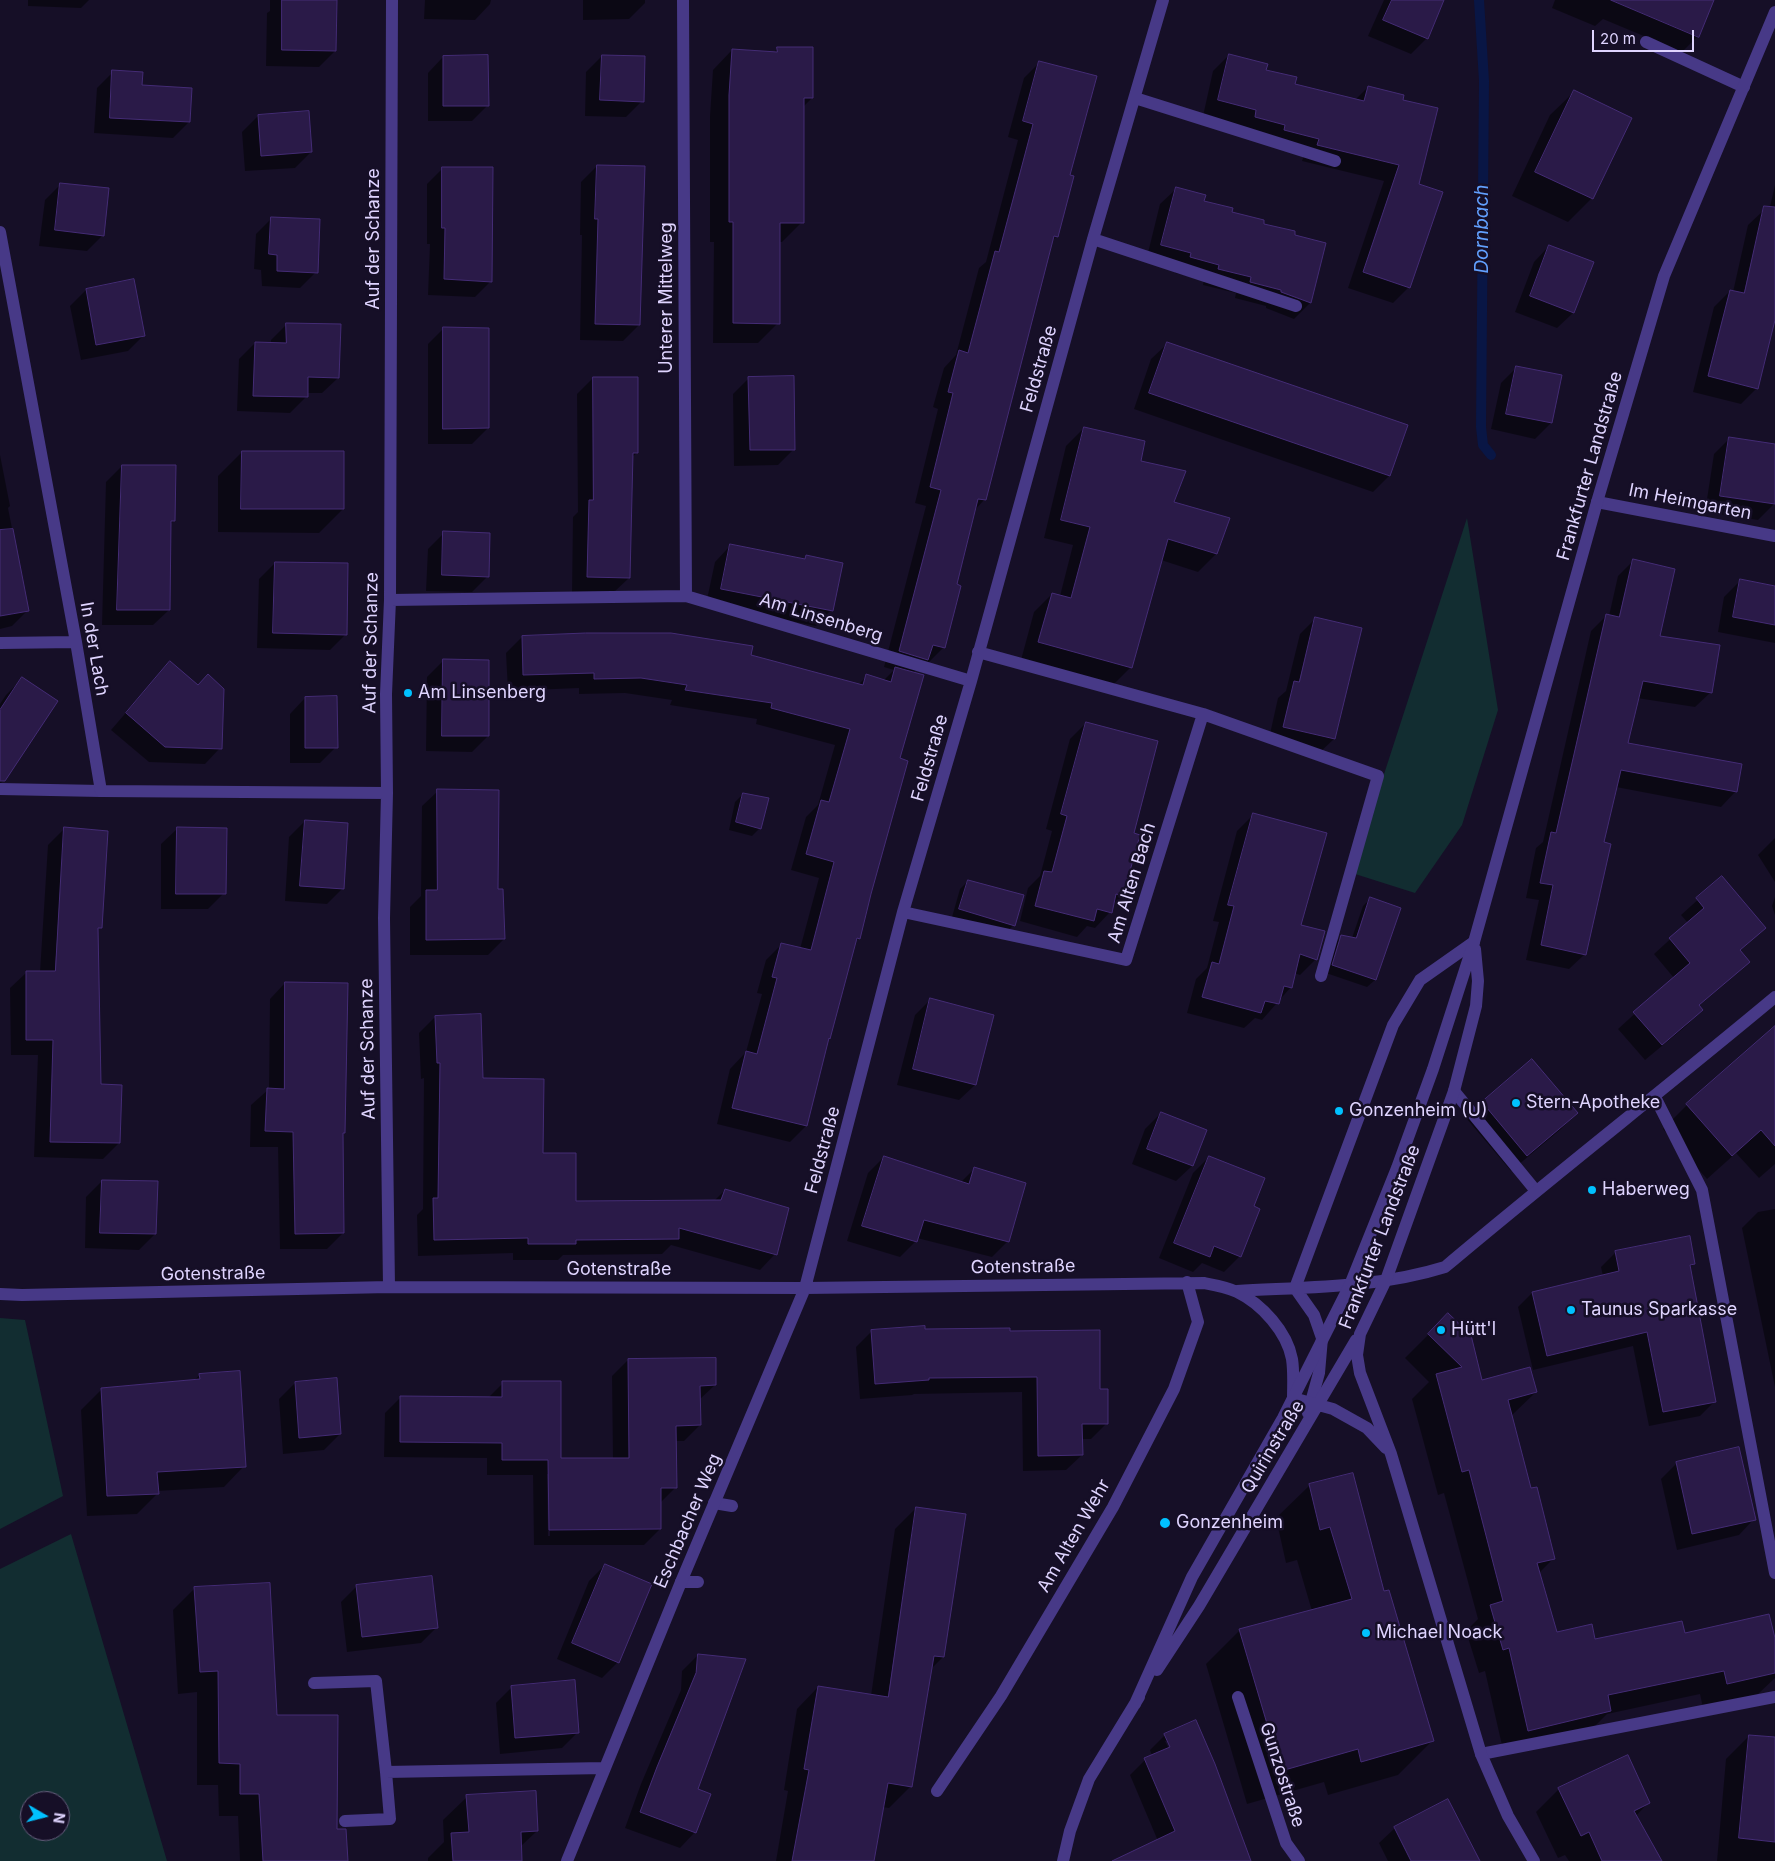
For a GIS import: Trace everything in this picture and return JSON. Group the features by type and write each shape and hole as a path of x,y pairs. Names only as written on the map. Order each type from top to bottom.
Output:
{"street":[{"name":"Auf der Schanze","path":"389,1287 384,926 387,793 386,694 390,600 392,0"},
{"name":"Unterer Mittelweg","path":"684,0 686,596"},
{"name":"Feldstraße","path":"805,1288 904,912 971,681 1093,239 1163,0"},
{"name":"Frankfurter Landstraße","path":"1322,1338 1350,1285 1397,1168 1474,942 1597,502 1664,276 1775,12"},
{"path":"1646,42 1744,87"},
{"path":"1135,98 1335,161"},
{"name":"In der Lach","path":"0,232 76,642 101,791"},
{"path":"1093,239 1296,306"},
{"name":"Im Heimgarten","path":"1597,502 1775,536"},
{"name":"Am Linsenberg","path":"390,600 686,596 971,681"},
{"path":"0,643 76,642"},
{"path":"978,652 1203,714 1378,776 1321,976"},
{"name":"Am Alten Bach","path":"904,912 1126,960 1203,714"},
{"path":"0,789 387,793"},
{"path":"1315,1404 1322,1338 1314,1315 1295,1288 1393,1025 1420,980 1474,942"},
{"name":"Frankfurter Landstraße","path":"1474,942 1478,981 1476,1006 1454,1091 1386,1280 1360,1334 1356,1356 1360,1373 1391,1454 1481,1754 1508,1816 1534,1861"},
{"path":"1350,1285 1427,1273 1445,1267 1536,1191 1655,1097 1775,996"},
{"path":"1454,1091 1536,1191"},
{"path":"1655,1097 1702,1190 1775,1573"},
{"name":"Gotenstraße","path":"0,1294 389,1287 805,1288 1187,1282 1204,1283 1237,1291 1350,1285"},
{"name":"Am Alten Wehr","path":"937,1791 1001,1696 1057,1602 1112,1507 1174,1389 1198,1322 1187,1282"},
{"name":"Eschbacher Weg","path":"567,1861 681,1582 805,1288"},
{"name":"Gotenstraße","path":"1237,1291 1260,1306 1280,1330 1292,1357 1293,1398"},
{"name":"Quirinstraße","path":"1063,1861 1070,1831 1089,1779 1199,1606 1304,1430 1315,1404 1360,1334"},
{"name":"Quirinstraße","path":"1135,1704 1192,1577 1293,1398 1322,1338"},
{"name":"Frankfurter Landstraße","path":"1293,1398 1333,1409 1367,1428 1391,1454"},
{"path":"714,1503 732,1506"},
{"path":"681,1582 698,1582"},
{"path":"314,1683 376,1681 390,1819 345,1821"},
{"name":"Gunzostraße","path":"1238,1697 1286,1843 1299,1861"},
{"path":"1481,1754 1775,1697"},
{"path":"386,1772 604,1768"}],"green space":[{"path":"1467,518 1498,710 1462,825 1415,893 1352,873"},
{"path":"0,1318 25,1320 63,1496 0,1529"},
{"path":"71,1534 167,1861 0,1861 0,1569"}],"building":[{"path":"282,0 337,0 336,51 282,50"},
{"path":"1392,0 1444,0 1428,39 1383,20"},
{"path":"1611,0 1714,0 1699,37"},
{"path":"777,47 813,47 813,98 804,98 804,223 780,223 780,324 733,323 733,222 729,222 729,95 732,49 777,52"},
{"path":"1229,54 1268,64 1266,70 1297,77 1295,84 1364,101 1368,86 1404,95 1403,100 1438,108 1419,184 1443,192 1410,288 1363,272 1399,165 1317,145 1319,139 1284,130 1285,125 1255,117 1256,110 1218,100"},
{"path":"488,55 489,106 443,106 443,56"},
{"path":"602,55 645,56 644,102 600,100"},
{"path":"1039,61 1097,76 1070,175 1074,176 1058,237 1054,236 986,500 978,499 957,584 961,586 945,648 933,645 928,660 899,651 941,490 930,487 953,393 948,392 959,350 968,353 995,251 999,252 1033,124 1023,121"},
{"path":"112,70 143,72 142,85 192,88 190,122 110,118"},
{"path":"1574,90 1632,118 1593,199 1535,172"},
{"path":"309,111 312,152 261,156 258,115"},
{"path":"597,165 645,166 640,325 595,324 598,219 595,219"},
{"path":"442,167 493,167 492,282 444,279 445,228 442,228"},
{"path":"60,183 109,188 104,236 55,230"},
{"path":"1176,187 1206,195 1204,201 1233,208 1232,212 1264,220 1264,224 1295,231 1295,235 1326,243 1311,303 1281,292 1281,290 1250,282 1251,277 1218,269 1219,265 1190,257 1191,253 1161,245"},
{"path":"1764,206 1775,207 1775,320 1758,389 1708,376 1730,290 1744,293"},
{"path":"271,217 320,219 318,273 277,271 277,255 269,254"},
{"path":"1549,245 1594,262 1574,313 1530,296"},
{"path":"134,279 145,336 96,345 86,289"},
{"path":"286,323 341,324 339,378 308,377 308,397 253,396 255,342 286,343"},
{"path":"443,327 489,328 489,428 443,429"},
{"path":"1167,342 1408,425 1390,476 1149,393"},
{"path":"1516,366 1562,375 1552,423 1506,414"},
{"path":"794,376 795,450 750,450 748,377"},
{"path":"593,377 638,377 638,453 633,453 630,578 587,577 589,500 593,500"},
{"path":"1084,427 1145,441 1141,461 1186,471 1174,502 1230,518 1217,554 1168,539 1132,668 1038,642 1052,593 1071,598 1090,527 1061,520"},
{"path":"1729,437 1775,444 1775,504 1720,496"},
{"path":"242,451 344,451 344,509 241,509"},
{"path":"122,465 176,465 175,521 171,521 170,610 117,610"},
{"path":"13,529 29,611 0,616 0,530"},
{"path":"443,531 490,533 489,577 442,575"},
{"path":"730,544 805,559 806,555 843,563 833,611 721,589"},
{"path":"1633,559 1675,569 1660,636 1720,645 1712,693 1643,681 1628,743 1742,764 1737,792 1621,770 1604,842 1611,844 1586,955 1541,945 1553,885 1540,883 1551,832 1556,833 1606,614 1619,617"},
{"path":"275,562 348,563 347,635 273,633"},
{"path":"1740,579 1775,586 1775,625 1733,617"},
{"path":"1315,617 1362,628 1335,739 1283,727 1294,681 1299,682"},
{"path":"586,633 671,633 753,646 751,655 863,685 866,674 891,682 895,667 924,675 900,758 908,761 860,939 857,938 829,1038 807,1126 732,1108 746,1051 757,1054 777,978 772,977 781,943 811,950 834,862 806,854 821,800 829,802 850,729 771,708 772,703 685,690 687,685 641,678 594,679 594,673 523,675 522,636"},
{"path":"443,659 489,660 489,736 442,736"},
{"path":"170,661 198,685 208,674 224,689 222,749 165,747 126,713"},
{"path":"22,677 58,701 5,781 0,781 0,710"},
{"path":"337,696 338,748 305,748 305,697"},
{"path":"1086,722 1158,741 1134,833 1140,835 1123,896 1116,894 1112,913 1097,909 1094,921 1035,906 1044,871 1052,872 1067,816 1061,814"},
{"path":"437,789 499,790 498,889 503,889 505,939 426,940 426,890 437,890"},
{"path":"743,793 769,798 761,829 736,822"},
{"path":"1253,813 1327,833 1301,925 1325,931 1317,960 1300,954 1292,988 1284,986 1279,1004 1265,1001 1261,1013 1202,997 1212,962 1219,964 1234,906 1228,905"},
{"path":"305,820 348,823 344,889 300,886"},
{"path":"64,827 108,831 102,928 98,928 101,1084 122,1085 120,1143 50,1142 53,1040 26,1040 26,971 55,971"},
{"path":"177,827 227,828 226,894 176,894"},
{"path":"1722,876 1766,928 1740,950 1750,962 1699,1005 1703,1010 1662,1045 1633,1012 1690,963 1669,938 1704,908 1696,898"},
{"path":"968,880 1024,895 1015,926 959,909"},
{"path":"1370,897 1401,908 1376,980 1332,965 1341,935 1356,938"},
{"path":"285,982 348,983 345,1133 343,1133 344,1233 295,1234 293,1132 265,1131 267,1088 284,1089"},
{"path":"930,998 994,1015 976,1085 913,1069"},
{"path":"481,1014 483,1078 544,1079 543,1153 576,1153 576,1201 721,1200 725,1189 789,1208 777,1255 679,1228 679,1239 576,1240 576,1244 528,1244 528,1238 434,1240 433,1198 438,1198 440,1063 437,1063 435,1016"},
{"path":"1775,1026 1775,1146 1761,1130 1732,1156 1686,1104"},
{"path":"1532,1059 1578,1113 1527,1156 1482,1102"},
{"path":"1161,1112 1207,1130 1193,1166 1147,1149"},
{"path":"884,1156 969,1184 974,1167 1026,1183 1009,1242 924,1220 917,1242 862,1226"},
{"path":"1209,1156 1265,1178 1254,1206 1260,1209 1241,1257 1214,1246 1210,1257 1174,1243"},
{"path":"102,1180 158,1181 156,1234 100,1233"},
{"path":"1690,1236 1695,1264 1690,1265 1716,1402 1663,1412 1647,1332 1547,1356 1532,1292 1619,1271 1615,1251"},
{"path":"1448,1313 1471,1335 1482,1380 1530,1367 1537,1392 1508,1400 1531,1488 1537,1487 1555,1559 1537,1563 1557,1632 1592,1624 1595,1639 1682,1621 1685,1633 1769,1614 1775,1638 1775,1673 1727,1684 1724,1671 1608,1695 1611,1711 1528,1731 1509,1648 1503,1650 1490,1605 1503,1601 1469,1470 1462,1472 1436,1374 1462,1367 1428,1334"},
{"path":"925,1326 925,1329 1010,1328 1010,1331 1100,1330 1100,1389 1108,1389 1108,1424 1082,1424 1083,1455 1038,1456 1037,1377 929,1378 929,1380 875,1384 871,1330"},
{"path":"716,1358 716,1385 700,1386 701,1425 676,1426 677,1488 661,1488 661,1529 549,1530 548,1460 502,1460 502,1443 400,1442 400,1396 502,1397 502,1381 561,1381 561,1458 629,1458 628,1359"},
{"path":"240,1371 246,1467 157,1472 159,1494 107,1496 101,1388 200,1379 199,1374"},
{"path":"337,1378 341,1434 299,1438 295,1382"},
{"path":"1739,1447 1756,1520 1692,1534 1676,1462"},
{"path":"1353,1473 1384,1591 1389,1590 1434,1741 1361,1762 1358,1749 1281,1771 1239,1629 1352,1599 1330,1527 1320,1530 1309,1484"},
{"path":"916,1507 966,1514 944,1657 934,1656 912,1787 888,1783 874,1861 792,1861 809,1770 804,1769 818,1686 888,1697"},
{"path":"605,1564 652,1584 619,1663 572,1643"},
{"path":"432,1576 438,1628 362,1637 356,1585"},
{"path":"270,1583 277,1715 338,1715 337,1829 346,1829 348,1861 263,1861 259,1794 240,1794 240,1764 219,1763 218,1671 200,1672 194,1587"},
{"path":"698,1654 746,1659 698,1789 711,1794 696,1833 640,1812 696,1673"},
{"path":"575,1680 579,1733 515,1738 511,1686"},
{"path":"1196,1720 1215,1764 1251,1861 1112,1861 1175,1831 1144,1758 1170,1747 1164,1734"},
{"path":"1749,1735 1775,1737 1775,1842 1739,1838"},
{"path":"1628,1755 1650,1803 1634,1811 1662,1861 1602,1861 1589,1832 1581,1836 1558,1788"},
{"path":"536,1791 538,1831 521,1832 522,1861 453,1861 451,1833 469,1832 466,1795"},
{"path":"1448,1799 1480,1861 1411,1861 1394,1827"}],"waterway":[{"name":"Dornbach","path":"1479,0 1484,81 1481,427 1483,445 1491,455"}],"place":[{"name":"Am Linsenberg","path":"408,693"},
{"name":"Stern-Apotheke","path":"1516,1103"},
{"name":"Gonzenheim (U)","path":"1339,1111"},
{"name":"Haberweg","path":"1592,1190"},
{"name":"Taunus Sparkasse","path":"1571,1310"},
{"name":"Hütt'l","path":"1441,1330"},
{"name":"Gonzenheim","path":"1165,1523"},
{"name":"Michael Noack","path":"1366,1633"}]}
